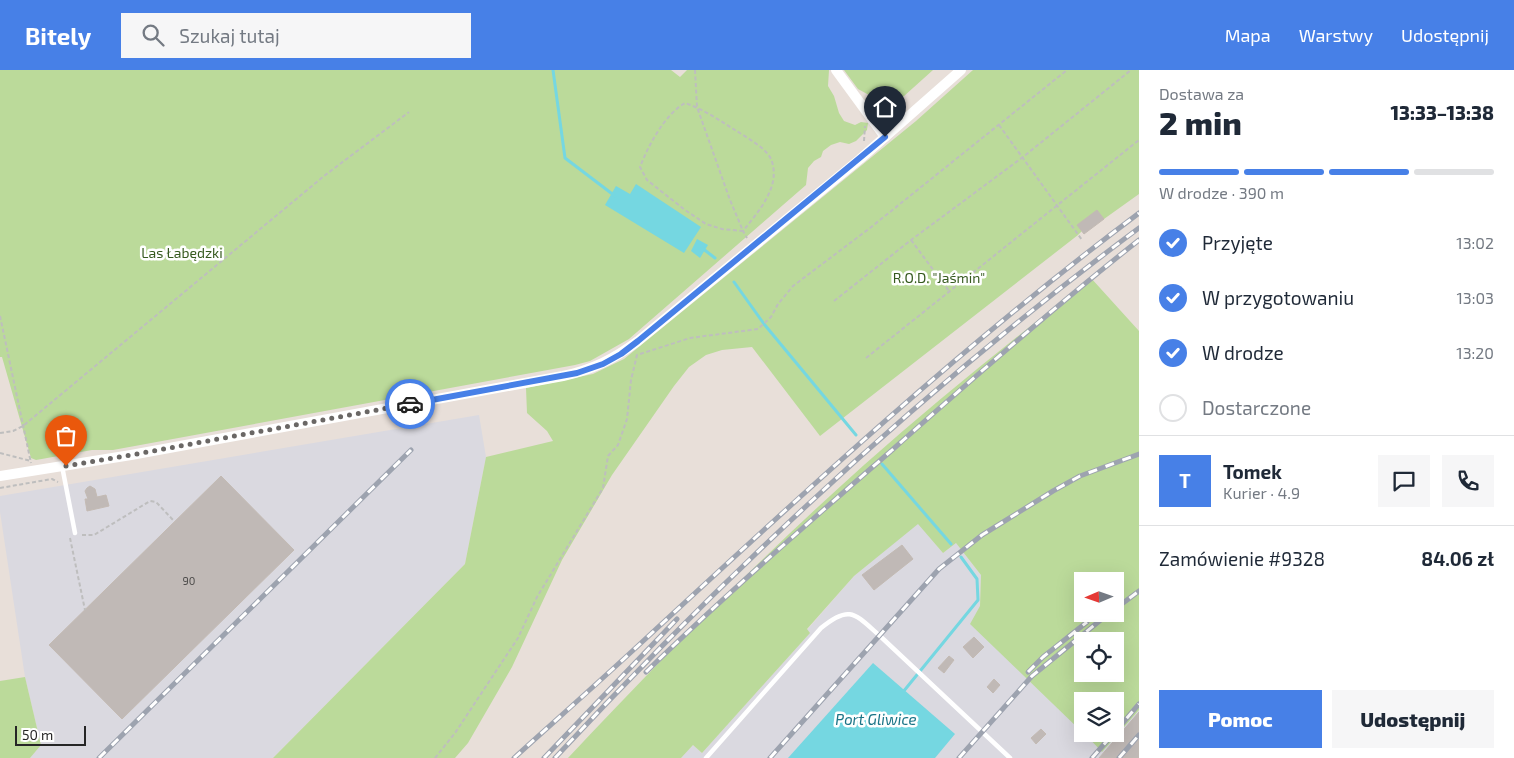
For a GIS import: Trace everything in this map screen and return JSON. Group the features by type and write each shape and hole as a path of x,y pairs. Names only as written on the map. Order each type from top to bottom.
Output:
{"street":[{"path":"836,70 885,137"},
{"path":"0,476 32,466 62,466 131,455 563,376 591,369 621,354 638,341 885,137 961,70"}],"lane":[{"path":"62,466 75,533"},
{"path":"706,758 821,628 833,618 843,614 851,614 860,619 922,674 1010,758"}],"path":[{"path":"695,70 697,107 748,240"},
{"path":"435,758 455,733 518,638 537,598 603,488 608,456 618,445 627,420 631,380 638,355 690,338 758,329 771,317 778,304 793,286 870,228 1067,70"},
{"path":"834,301 911,240 1023,157 1131,70"},
{"path":"685,102 697,107 756,143 771,158 774,176 770,192 761,209 743,231 722,229 706,224 648,180 640,167 646,151 676,108 685,102"},
{"path":"0,433 13,431 23,426 324,176 409,112"},
{"path":"863,146 865,120"},
{"path":"999,125 1082,240"},
{"path":"866,358 1139,140"},
{"path":"911,240 949,291"},
{"path":"0,316 32,466"},
{"path":"0,453 32,466"},
{"path":"0,488 52,479 60,484"},
{"path":"85,610 69,528 75,533 94,535 150,501 156,502 174,521"}],"shaded area":[{"path":"479,415 486,457 465,564 273,758 30,758 41,745 25,677 0,512 0,496"},
{"path":"918,523 943,553 956,543 981,575 980,606 1074,722 1074,742 1093,742 1102,751 1110,742 1124,742 1124,727 1139,710 1139,758 681,758 693,745 702,753 810,633 807,630 854,576"}],"green space":[{"name":"Las Łabędzki","path":"0,70 671,70 680,77 687,70 829,70 828,86 844,121 855,125 861,122 868,123 867,130 856,141 849,144 840,142 831,145 823,151 821,157 808,168 806,185 629,339 590,361 113,450 92,450 36,460 31,458 2,357 0,357"},
{"path":"844,70 933,70 884,114 869,95 858,89"},
{"name":"R.O.D. \"Jaśmin\"","path":"973,70 1139,70 1139,194 1104,219 1097,211 1078,225 1082,231 1078,235 820,436 752,347 722,350 706,355 689,367 674,386 612,475 562,560 512,667 468,743 455,758 273,758 465,564 486,457 553,441 547,431 527,413 526,388 593,374 624,359 916,121"},
{"path":"1091,278 1139,331 1139,710 1124,727 1124,692 1074,692 1074,724 970,624 980,606 981,575 956,543 943,553 918,524 854,576 807,629 810,633 702,753 693,745 681,758 568,758 713,608 787,536 864,465 976,370"},
{"path":"25,677 41,745 30,758 0,758 0,681"},
{"path":"1093,742 1111,742 1102,752"}],"water":[{"path":"636,184 701,227 684,253 605,205 616,186 630,194"},
{"path":"697,239 708,245 700,258 691,251"},
{"name":"Port Gliwice","path":"873,663 955,734 935,758 788,758"}],"building":[{"path":"1097,210 1104,219 1084,234 1077,225"},
{"path":"221,476 294,550 122,719 49,645"},
{"path":"90,486 95,489 97,497 106,495 109,506 87,511 85,499 88,499 85,491"},
{"path":"902,545 913,559 874,590 862,575"},
{"path":"974,637 984,647 973,658 963,647"},
{"path":"949,656 954,660 944,673 938,668"},
{"path":"994,679 1000,685 993,693 987,687"},
{"path":"1139,712 1139,758 1099,758 1113,742 1124,742 1124,729"},
{"path":"1041,729 1046,734 1036,744 1031,738"}],"waterway":[{"path":"553,70 565,158 615,196"},
{"path":"702,248 715,258"},
{"path":"734,282 764,324 856,435"},
{"path":"882,464 951,544"},
{"path":"903,692 978,600 977,579 961,557"}],"railway":[{"path":"514,758 884,422 1010,315 1139,213"},
{"path":"555,758 692,616 835,480 984,350 1139,228"},
{"path":"646,672 767,560 952,397 1139,240"},
{"path":"99,758 411,450"},
{"path":"770,758 939,569 982,535 1053,491 1080,476 1139,454"},
{"path":"1124,602 1139,591"},
{"path":"544,758 677,619"},
{"path":"1028,672 1043,657 1087,622"},
{"path":"959,758 1032,676 1098,622"},
{"path":"1124,722 1139,704"},
{"path":"1119,758 1139,735"},
{"path":"1092,758 1106,742"}],"way so far":[{"path":"66,466 410,404"}],"route":[{"path":"410,404 577,373 603,364 621,354 885,137"}]}
